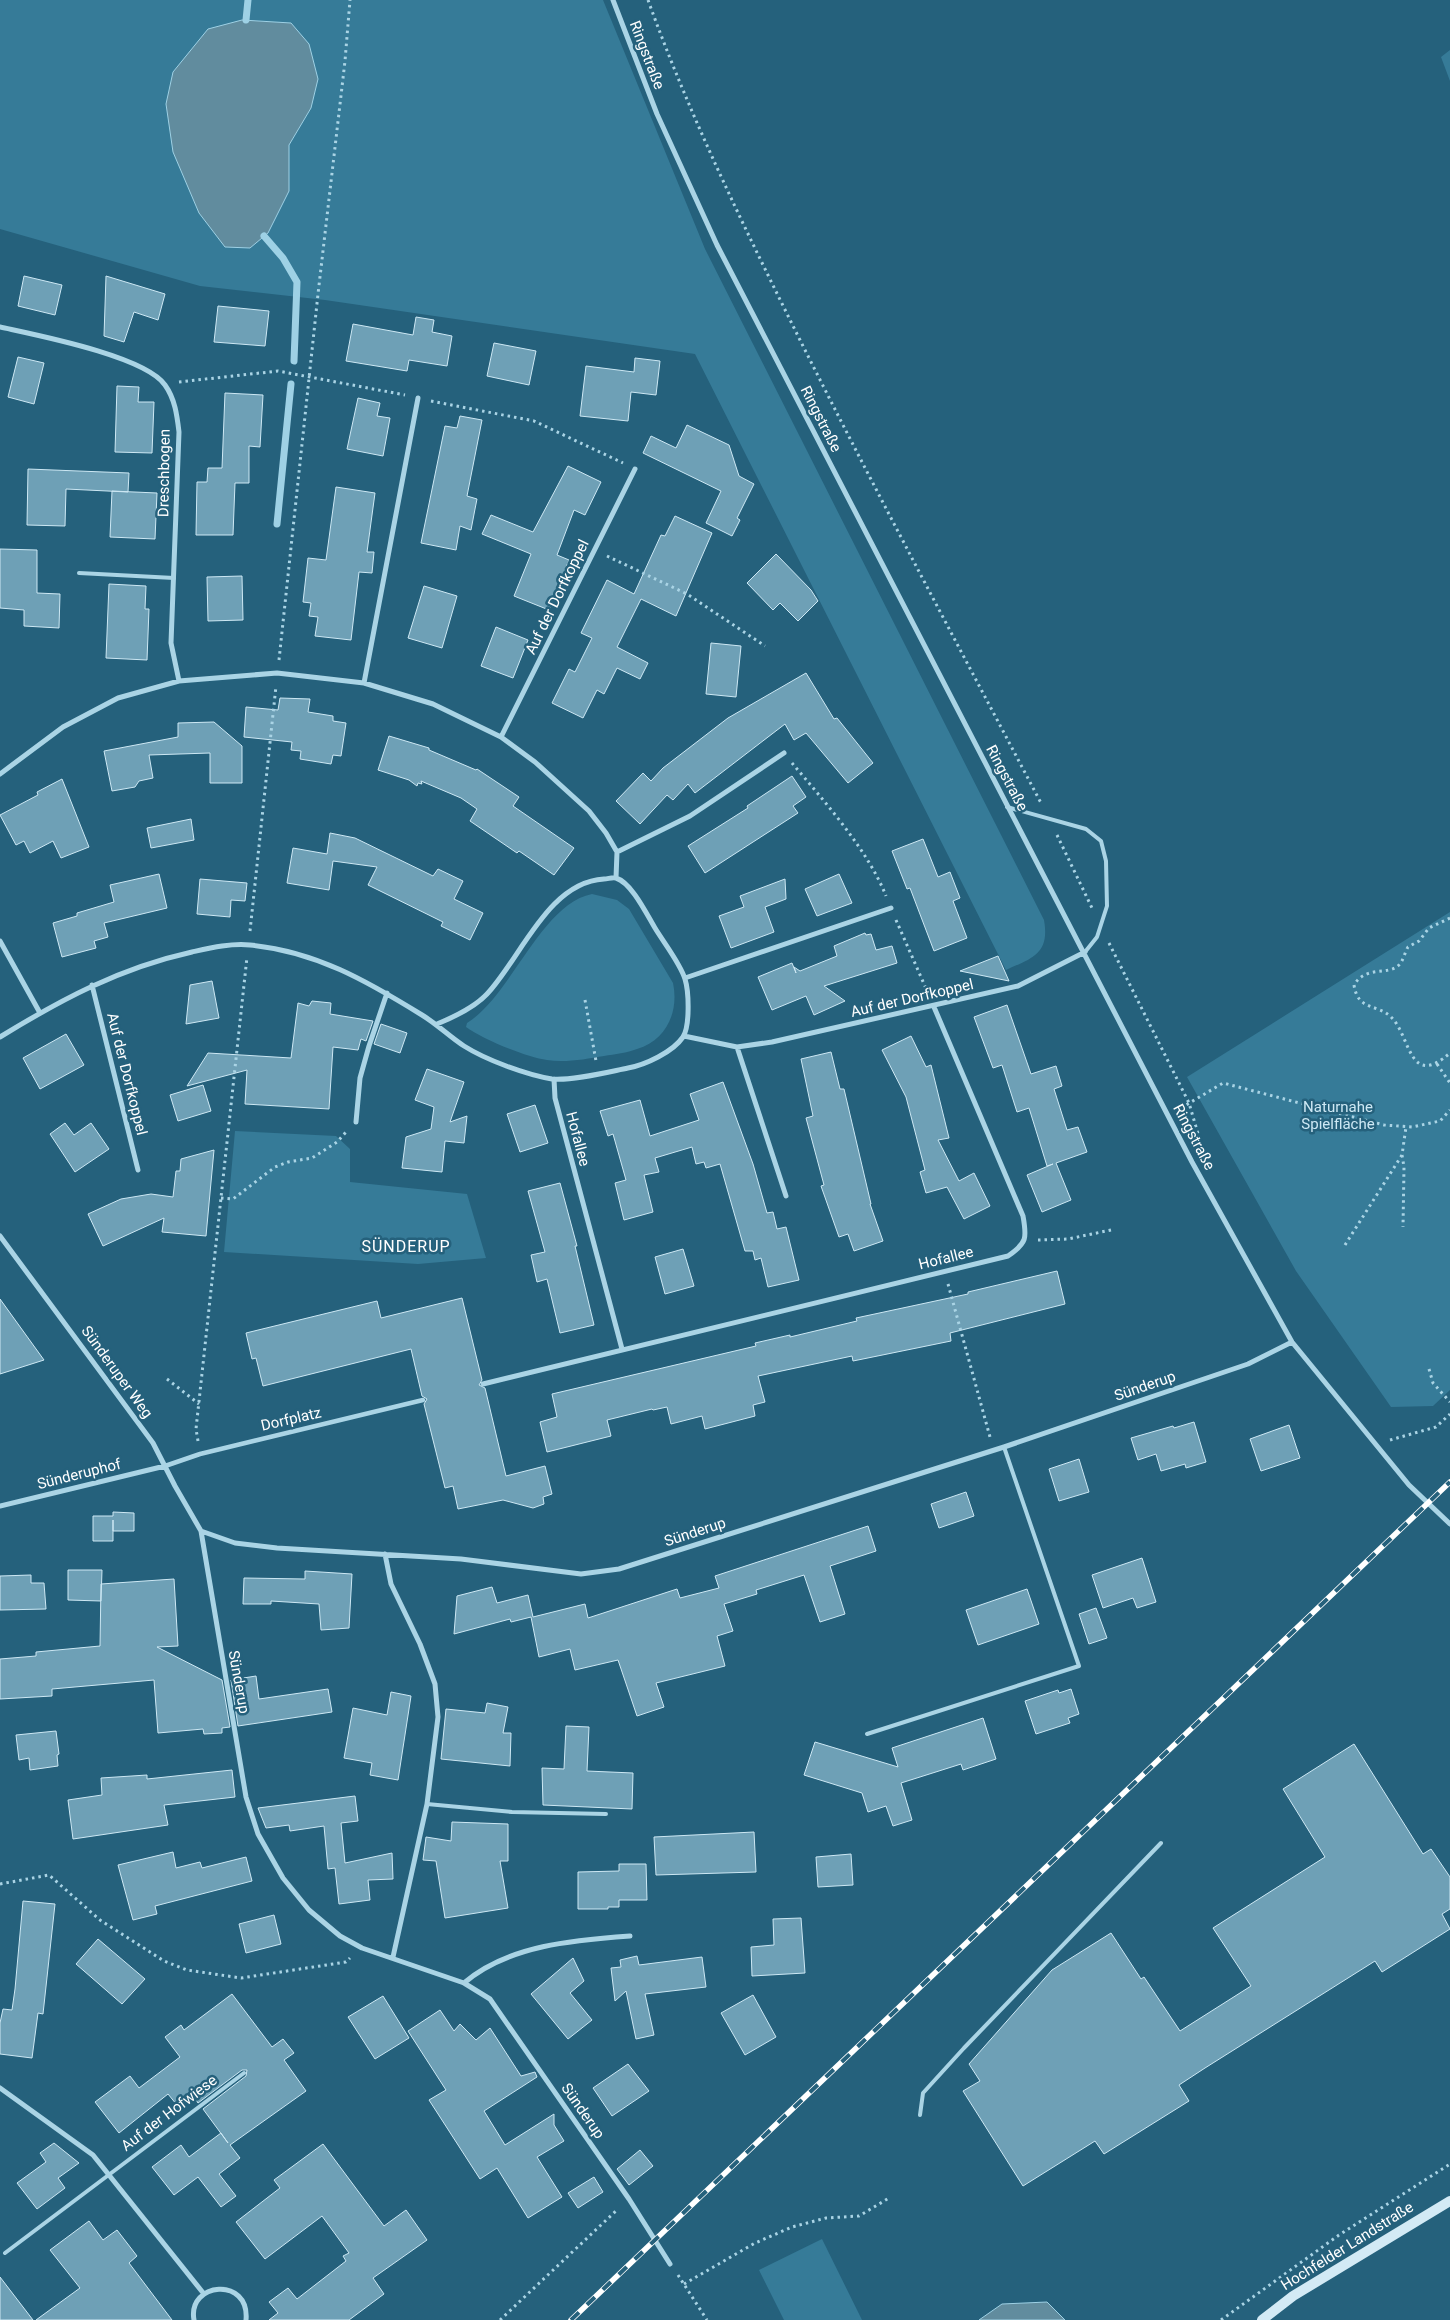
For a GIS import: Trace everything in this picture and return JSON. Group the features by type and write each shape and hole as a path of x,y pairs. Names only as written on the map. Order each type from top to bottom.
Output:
{"main road":[{"name":"Hochfelder Landstraße","path":"1262,2320 1293,2296 1450,2201"}],"street":[{"name":"Ringstraße","path":"613,0 657,114 717,245 1007,807 1085,952 1192,1162 1292,1342 1409,1485 1450,1524"},
{"name":"Dreschbogen","path":"0,327 84,346 144,368 164,383 174,402 179,432 171,642 179,681"},
{"path":"364,683 418,398"},
{"name":"Auf der Dorfkoppel","path":"501,737 635,469"},
{"path":"0,774 63,727 118,698 179,681 278,673 364,683 433,704 501,737 535,762 589,811 606,833 616,852 616,878"},
{"path":"616,852 690,816 784,753"},
{"path":"0,1037 92,985 153,960 209,948 248,944 301,955 349,972 437,1024 465,1046 499,1064 554,1079 598,1074 640,1066 664,1053 684,1036 689,1007 685,978 642,905 629,888 616,878 594,879 571,889 554,904 486,995 459,1015 437,1024"},
{"path":"685,978 891,908"},
{"path":"0,941 40,1013"},
{"name":"Auf der Dorfkoppel","path":"684,1036 738,1046 772,1042 934,1007 1018,986 1085,952"},
{"name":"Auf der Dorfkoppel","path":"92,985 138,1170"},
{"path":"356,1122 360,1078 387,993"},
{"path":"934,1007 1023,1216 1025,1238"},
{"path":"738,1046 786,1196"},
{"name":"Hofallee","path":"554,1079 555,1098 622,1349"},
{"name":"Sünderuper Weg","path":"0,1236 153,1443 201,1531"},
{"name":"Hofallee","path":"484,1384 1008,1256 1022,1246 1025,1238"},
{"name":"Sünderup","path":"670,2264 629,2199 490,1999 464,1983 393,1957 362,1948 340,1936 309,1910 283,1878 258,1834 246,1797 201,1531 235,1543 277,1548 461,1559 580,1574 619,1569 1004,1447 1248,1364 1292,1342"},
{"name":"Dorfplatz","path":"165,1466 200,1454 423,1400"},
{"name":"Sünderuphof","path":"0,1506 165,1466"},
{"path":"385,1554 391,1584 420,1644 435,1684 438,1717 427,1804 393,1957"},
{"path":"464,1983 480,1969 542,1946 573,1940 630,1936"},
{"path":"0,2088 93,2155 204,2294"},
{"path":"194,2320 194,2308 204,2294 220,2288 237,2294 243,2301 246,2310 246,2320"}],"lane":[{"path":"79,573 174,578"},
{"path":"1007,807 1051,821 1086,829 1101,841 1106,861 1107,906 1101,928 1085,952"},
{"path":"867,1734 1079,1666 1004,1447"},
{"path":"427,1804 512,1812 606,1814"},
{"path":"920,2115 923,2093 1161,1843"},
{"name":"Auf der Hofwiese","path":"5,2253 244,2073"}],"path":[{"path":"200,1454 196,1429 310,367 345,61 350,0"},
{"path":"648,0 671,66 749,236 875,490 1051,821 1101,928 1189,1103 1201,1146"},
{"path":"594,550 687,594 764,646"},
{"path":"784,753 838,816 881,883 934,1007"},
{"path":"1450,918 1429,928 1419,941 1408,947 1401,963 1397,967 1366,974 1358,979 1354,985 1355,994 1362,1002 1385,1012 1392,1018 1399,1028 1406,1047 1417,1061 1426,1065 1437,1064 1450,1052"},
{"path":"585,1000 598,1074"},
{"path":"1437,1064 1450,1083"},
{"path":"1189,1103 1223,1083 1384,1126 1406,1127 1440,1121 1450,1110"},
{"path":"221,1198 234,1199 274,1167 288,1162 312,1158 337,1142 356,1122"},
{"path":"1403,1228 1404,1167 1402,1155 1406,1127"},
{"path":"1345,1245 1402,1155"},
{"path":"1025,1238 1054,1241 1111,1230"},
{"path":"945,1272 988,1436 1004,1447"},
{"path":"1429,1369 1433,1383 1450,1402"},
{"path":"167,1379 199,1404"},
{"path":"1394,1447 1388,1440 1436,1428 1450,1414"},
{"path":"0,1884 49,1876 100,1920 164,1961 187,1970 242,1978 346,1962 362,1948"},
{"path":"1221,2320 1339,2235 1450,2164"},
{"path":"684,2284 755,2243 792,2227 826,2218 860,2216 889,2198"},
{"path":"500,2320 629,2199"},
{"path":"670,2264 707,2320"}],"green space":[{"path":"0,0 603,0 705,249 1044,920 1045,931 1041,948 1031,958 1006,970 695,354 325,300 200,286 0,229","holes":["242,20 291,23 311,108 289,145 288,191 268,233 250,248"]},
{"path":"1450,50 1450,81 1441,57"},
{"path":"592,894 617,900 629,909 673,983 674,1004 672,1014 663,1032 647,1045 633,1050 561,1061 538,1058 516,1051 482,1037 466,1027 467,1023 483,1010 498,993 542,932 557,915 574,901"},
{"name":"Naturnahe Spielfläche","path":"1450,912 1450,1390 1433,1406 1391,1407 1296,1271 1187,1077"},
{"path":"235,1131 336,1136 350,1149 350,1182 467,1194 486,1258 418,1264 224,1252"},
{"path":"822,2239 862,2320 784,2320 759,2270"}],"shaded area":[{"path":"242,20 291,23 309,44 318,79 311,108 289,145 289,191 268,233 250,248 225,247 199,213 173,152 166,104 173,72 208,29"},
{"path":"1047,2302 1065,2320 979,2320 1002,2304"}],"building":[{"path":"24,276 62,285 55,315 18,306"},
{"path":"106,276 165,294 158,320 134,312 124,342 104,336"},
{"path":"218,306 269,311 265,346 214,342"},
{"path":"416,317 434,320 432,332 452,336 447,366 409,360 407,371 346,361 353,324 413,335"},
{"path":"494,343 536,351 529,385 487,376"},
{"path":"18,357 44,363 34,404 8,397"},
{"path":"635,358 660,361 656,395 631,392 628,421 580,416 586,366 634,372"},
{"path":"117,386 139,387 138,402 154,402 152,453 115,452"},
{"path":"225,393 263,395 260,447 249,446 249,483 235,483 233,535 196,535 197,482 207,482 208,468 222,468"},
{"path":"358,398 380,403 377,416 390,418 383,456 347,449"},
{"path":"460,416 482,420 467,496 477,499 471,530 460,526 456,550 421,543 445,426 457,428"},
{"path":"687,425 729,445 739,476 754,484 737,518 740,520 732,536 706,523 721,491 643,453 651,436 676,448"},
{"path":"568,466 601,482 585,515 574,510 557,555 569,560 549,610 514,596 531,554 482,534 491,515 533,532"},
{"path":"28,469 129,473 128,492 66,489 65,526 27,525"},
{"path":"336,487 375,493 367,552 374,552 372,573 359,572 351,640 315,636 318,617 309,616 311,603 303,602 308,558 326,560"},
{"path":"112,491 157,493 155,539 110,537"},
{"path":"675,516 712,533 676,616 641,599 617,647 648,663 640,679 617,668 604,694 597,690 583,718 552,703 569,669 575,672 592,638 581,633 607,580 634,594 661,535 665,536"},
{"path":"0,549 37,550 37,593 60,594 59,628 24,626 24,610 0,608"},
{"path":"776,554 811,590 818,601 798,621 780,603 773,610 747,583"},
{"path":"242,576 243,620 208,621 207,577"},
{"path":"109,584 146,586 145,609 149,609 147,660 106,658"},
{"path":"424,586 457,596 442,648 408,638"},
{"path":"496,627 528,640 513,678 481,666"},
{"path":"711,643 741,646 736,697 706,694"},
{"path":"806,673 834,719 837,718 873,763 848,783 806,733 794,740 785,724 695,793 688,784 673,800 667,795 640,824 616,801 643,773 651,781 663,768 728,718"},
{"path":"280,698 310,699 308,712 333,716 333,721 346,723 341,756 333,755 331,764 300,759 301,751 291,750 292,742 244,737 246,707 278,710"},
{"path":"214,722 242,746 242,783 210,783 210,753 149,755 153,778 139,781 135,787 112,791 104,751 178,737 178,723"},
{"path":"389,736 429,748 429,750 477,769 519,797 513,806 574,848 554,875 519,851 517,853 470,821 477,809 461,798 421,781 422,784 418,783 417,786 409,780 378,770"},
{"path":"792,776 806,797 793,806 798,813 705,873 688,846 748,808 747,806"},
{"path":"62,779 89,847 61,858 53,841 30,853 24,841 16,845 0,815 38,795 37,792"},
{"path":"191,819 194,840 151,848 147,828"},
{"path":"330,833 355,838 433,876 438,869 463,881 454,899 483,913 470,940 441,926 443,922 368,885 377,867 333,861 329,890 287,883 293,848 327,854"},
{"path":"923,839 938,877 950,872 960,898 953,901 967,938 934,951 910,888 907,889 892,851"},
{"path":"159,874 167,908 104,923 108,937 94,941 96,948 62,957 53,923 77,916 77,913 114,902 110,885"},
{"path":"839,874 852,903 817,916 805,889"},
{"path":"200,879 247,883 245,901 231,900 230,917 197,914"},
{"path":"785,879 786,899 765,907 774,932 731,948 719,916 744,907 740,896"},
{"path":"865,933 866,935 871,934 876,950 892,946 897,963 824,986 845,1001 814,1015 806,996 772,1010 758,977 792,963 796,973 794,967 800,971 837,956 834,946"},
{"path":"998,956 1009,981 960,971"},
{"path":"212,981 219,1018 186,1024 190,985"},
{"path":"312,1001 331,1003 330,1014 373,1021 366,1041 361,1039 358,1050 333,1047 329,1109 245,1104 247,1070 187,1086 208,1053 291,1058 298,1003 309,1006"},
{"path":"1007,1005 1031,1074 1056,1066 1062,1086 1054,1089 1067,1130 1078,1127 1087,1152 1056,1163 1071,1200 1042,1212 1027,1175 1053,1164 1047,1166 1029,1108 1017,1112 1002,1065 993,1068 974,1017"},
{"path":"381,1024 407,1033 400,1053 374,1044"},
{"path":"66,1034 84,1065 40,1089 23,1058"},
{"path":"911,1036 926,1067 931,1065 949,1138 938,1140 959,1181 974,1173 990,1206 964,1219 947,1187 926,1193 920,1172 925,1170 906,1097 882,1050"},
{"path":"831,1052 840,1089 844,1089 870,1204 883,1241 854,1251 848,1234 839,1237 821,1186 824,1185 806,1118 813,1116 801,1059"},
{"path":"427,1069 464,1082 450,1122 467,1116 464,1143 445,1141 442,1172 402,1168 406,1137 431,1129 434,1107 415,1100"},
{"path":"723,1082 753,1164 767,1213 773,1212 777,1229 786,1227 799,1280 768,1287 761,1258 755,1260 753,1251 745,1251 720,1164 706,1168 704,1162 696,1164 692,1147 655,1158 659,1172 644,1175 653,1212 624,1220 615,1183 626,1180 613,1134 608,1136 600,1111 640,1100 650,1136 699,1120 690,1094"},
{"path":"203,1085 211,1111 178,1121 170,1095"},
{"path":"535,1105 548,1143 520,1152 507,1114"},
{"path":"65,1123 74,1135 91,1123 109,1149 75,1172 50,1134"},
{"path":"214,1150 206,1236 162,1232 164,1218 103,1246 88,1214 121,1199 151,1194 173,1197 176,1171 180,1171 181,1159"},
{"path":"560,1183 577,1246 575,1246 594,1325 560,1333 547,1279 537,1282 531,1255 545,1252 528,1191"},
{"path":"683,1249 694,1286 665,1294 655,1257"},
{"path":"1057,1271 1065,1304 950,1333 951,1341 853,1361 852,1356 758,1376 765,1402 753,1405 755,1416 705,1429 702,1416 671,1424 667,1407 652,1409 607,1420 611,1436 547,1452 540,1422 557,1417 552,1394 756,1346 755,1343 790,1335 790,1337 857,1321 856,1318 968,1294 968,1292"},
{"path":"462,1298 482,1380 479,1385 485,1388 506,1476 545,1466 552,1494 543,1497 544,1504 533,1508 503,1500 458,1509 453,1486 445,1488 424,1404 427,1399 422,1396 411,1349 263,1386 256,1358 252,1359 246,1333 377,1301 381,1318"},
{"path":"0,1299 44,1360 0,1374"},
{"path":"1194,1422 1206,1462 1186,1468 1185,1464 1161,1471 1156,1454 1138,1460 1131,1438"},
{"path":"1289,1425 1300,1458 1261,1471 1250,1439"},
{"path":"1079,1459 1089,1492 1059,1501 1049,1469"},
{"path":"966,1492 974,1516 939,1528 931,1504"},
{"path":"113,1512 134,1513 134,1531 113,1531 113,1541 93,1541 93,1516 113,1516"},
{"path":"868,1526 876,1551 830,1566 845,1614 820,1622 804,1575 756,1590 757,1594 724,1604 733,1631 717,1636 725,1666 656,1683 664,1707 637,1716 618,1660 575,1670 570,1649 539,1657 531,1617 511,1622 510,1619 454,1634 457,1596 492,1587 497,1603 528,1595 533,1617 585,1604 588,1618 677,1589 680,1598 719,1588 715,1576"},
{"path":"1142,1558 1156,1602 1137,1608 1133,1598 1103,1608 1092,1575"},
{"path":"68,1570 102,1570 101,1601 68,1600"},
{"path":"305,1571 352,1574 349,1628 321,1630 319,1604 271,1601 271,1604 243,1604 244,1578 305,1579"},
{"path":"31,1575 31,1583 44,1583 46,1609 0,1610 0,1576"},
{"path":"174,1579 178,1646 157,1647 222,1680 230,1727 222,1728 222,1733 204,1734 203,1729 158,1733 154,1680 52,1689 52,1696 0,1699 0,1659 36,1656 36,1652 100,1646 101,1584"},
{"path":"1027,1589 1039,1624 978,1645 966,1610"},
{"path":"1096,1608 1107,1638 1089,1644 1079,1614"},
{"path":"256,1676 259,1699 328,1689 332,1712 238,1726 231,1680"},
{"path":"1071,1689 1079,1714 1068,1718 1070,1723 1036,1734 1025,1701 1058,1690 1059,1693"},
{"path":"391,1692 411,1696 398,1780 370,1775 372,1763 344,1758 353,1708 387,1715"},
{"path":"487,1703 508,1707 503,1733 511,1733 510,1766 441,1759 446,1709 485,1713"},
{"path":"983,1718 996,1759 963,1770 961,1764 901,1783 912,1820 893,1826 886,1806 868,1812 862,1793 804,1775 815,1742 898,1767 892,1748"},
{"path":"566,1726 589,1727 587,1771 633,1773 632,1809 543,1805 542,1768 564,1769"},
{"path":"56,1731 59,1754 57,1755 58,1766 30,1770 29,1758 19,1760 16,1735"},
{"path":"1354,1744 1423,1854 1431,1849 1450,1877 1450,1909 1442,1914 1450,1929 1382,1972 1375,1961 1205,2068 1179,2085 1189,2101 1104,2154 1095,2141 1023,2186 963,2091 980,2081 969,2064 1052,1970 1111,1933 1141,1979 1144,1977 1180,2031 1251,1986 1213,1928 1325,1857 1283,1789"},
{"path":"232,1770 235,1797 164,1805 168,1825 73,1839 68,1800 102,1795 101,1778 147,1775 147,1779"},
{"path":"355,1796 358,1821 341,1823 345,1863 392,1853 393,1879 368,1880 370,1900 339,1904 335,1868 328,1869 324,1826 290,1831 289,1825 266,1828 258,1808"},
{"path":"452,1822 508,1824 508,1861 500,1861 508,1908 445,1918 436,1861 423,1860 426,1837 451,1841"},
{"path":"754,1832 756,1872 656,1875 654,1837"},
{"path":"173,1852 176,1868 200,1862 202,1868 246,1857 252,1881 155,1906 157,1914 133,1920 118,1865"},
{"path":"851,1854 853,1885 818,1887 816,1857"},
{"path":"619,1864 646,1864 647,1900 619,1900 619,1907 608,1907 608,1909 578,1909 578,1872 619,1871"},
{"path":"23,1901 55,1904 43,2014 38,2013 32,2058 0,2054 0,2023 3,2009 12,2010"},
{"path":"274,1915 281,1944 246,1953 239,1924"},
{"path":"801,1918 805,1973 752,1976 751,1947 774,1945 773,1919"},
{"path":"98,1939 145,1979 122,2004 76,1964"},
{"path":"637,1956 639,1965 702,1957 706,1987 645,1994 654,2035 636,2039 626,1991 615,2001 611,1968 621,1967 620,1960"},
{"path":"573,1958 584,1981 570,1993 592,2020 568,2039 531,1994"},
{"path":"232,1994 272,2047 283,2039 294,2053 284,2060 306,2091 230,2145 240,2158 219,2174 236,2196 221,2207 198,2177 174,2195 152,2167 181,2145 189,2157 221,2133 203,2109 246,2076 247,2070 242,2070 198,2103 192,2094 177,2105 168,2094 119,2133 95,2102 130,2076 139,2088 180,2057 165,2037 181,2025 184,2030"},
{"path":"753,1995 776,2037 745,2055 721,2013"},
{"path":"383,1996 409,2038 375,2059 348,2017"},
{"path":"440,2010 454,2031 460,2024 476,2040 490,2028 521,2076 535,2072 537,2077 484,2111 505,2145 554,2114 554,2125 564,2141 537,2157 562,2197 528,2218 497,2168 480,2179 429,2100 446,2090 408,2031"},
{"path":"628,2064 649,2091 612,2116 593,2088"},
{"path":"54,2143 79,2163 58,2178 65,2188 37,2209 17,2183 46,2162 40,2153"},
{"path":"323,2144 384,2226 406,2210 427,2240 373,2278 384,2294 349,2320 269,2320 278,2313 269,2302 288,2288 297,2299 346,2261 343,2256 349,2253 322,2216 265,2259 236,2222 280,2188 274,2180"},
{"path":"640,2150 653,2166 629,2185 617,2169"},
{"path":"594,2177 603,2192 578,2208 568,2193"},
{"path":"89,2221 103,2240 117,2230 137,2256 129,2263 172,2320 36,2320 80,2288 50,2250"},
{"path":"0,2277 33,2320 0,2320"}],"waterway":[{"path":"246,20 248,0"},
{"path":"264,236 283,258 297,282 294,361"},
{"path":"277,524 291,384"}],"railway":[{"path":"571,2320 1450,1482"}],"district":[{"name":"SÜNDERUP","path":"406,1246"}]}
